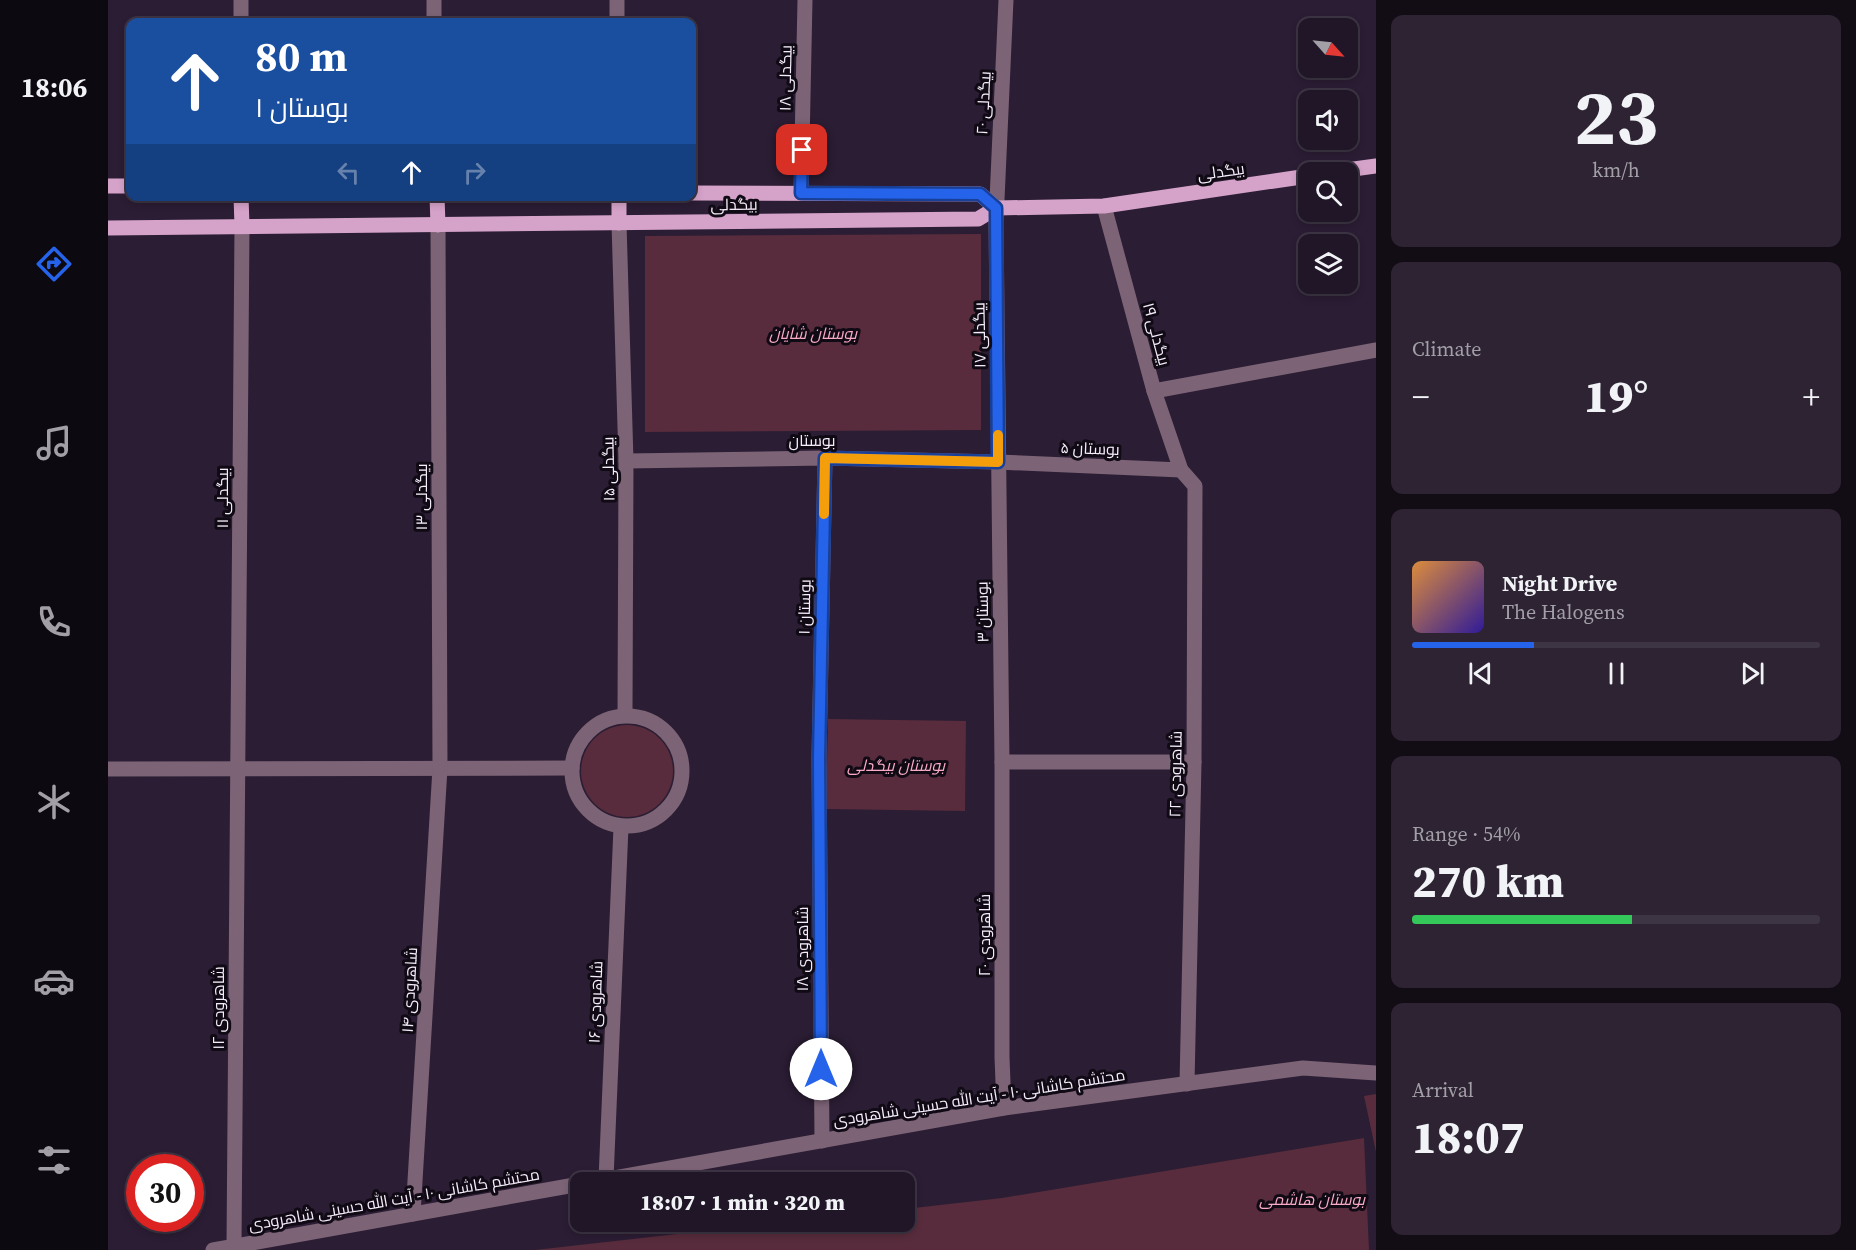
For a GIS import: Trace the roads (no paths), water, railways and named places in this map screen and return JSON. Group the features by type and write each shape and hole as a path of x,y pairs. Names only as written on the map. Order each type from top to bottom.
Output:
{"main road":[{"path":"1358,168 1376,166"},
{"name":"بیگدلی","path":"108,228 978,219 996,208 1104,206 1298,177"},
{"path":"108,186 126,186"},
{"name":"بیگدلی","path":"696,193 980,194 996,208"},
{"path":"241,201 242,226"},
{"path":"437,201 438,225"},
{"path":"619,201 619,223"}],"street":[{"path":"241,0 241,18"},
{"path":"434,0 434,18"},
{"path":"617,0 617,18"},
{"name":"بیگدلی ۱۸","path":"801,193 805,0"},
{"name":"بیگدلی ۲۰","path":"996,208 1006,0"},
{"name":"بیگدلی ۱۹","path":"1104,206 1154,391 1181,470"},
{"name":"بیگدلی ۱۷","path":"996,208 998,462"},
{"name":"بیگدلی ۱۵","path":"619,223 626,461 625,715"},
{"name":"بیگدلی ۱۳","path":"438,225 440,768"},
{"name":"بیگدلی ۱۱","path":"237,769 242,226"},
{"path":"1154,391 1376,350"},
{"name":"بوستان","path":"626,461 825,458 998,462"},
{"name":"بوستان ۱","path":"819,757 825,458"},
{"name":"بوستان ۵","path":"998,462 1181,470"},
{"name":"بوستان ۳","path":"998,462 1002,762"},
{"name":"شاهرودی ۲۲","path":"1181,470 1195,486 1194,762 1187,1084"},
{"path":"625,715 643,717 659,725 672,738 681,754 683,772 680,791 670,807 656,819 639,826 621,827 603,822 588,811 577,795 572,778 572,768 579,742 591,728 607,719 625,715"},
{"name":"شاهرودی ۱۸","path":"819,757 822,1141"},
{"path":"1002,762 1194,762"},
{"name":"شاهرودی ۲۰","path":"1002,762 1004,1108"},
{"name":"شاهرودی ۱۴","path":"413,1214 440,768"},
{"path":"108,770 572,768"},
{"name":"شاهرودی ۱۲","path":"234,1246 237,769"},
{"name":"شاهرودی ۱۶","path":"600,1172 621,827"},
{"name":"محتشم کاشانی ۱۰ - آیت الله حسینی شاهرودی","path":"649,1172 1004,1108 1303,1068 1375,1073"},
{"name":"محتشم کاشانی ۱۰ - آیت الله حسینی شاهرودی","path":"213,1250 570,1186"}],"park label":[{"name":"بوستان شایان","path":"813,333"},
{"name":"بوستان بیگدلی","path":"896,765"},
{"name":"بوستان هاشمی","path":"1312,1199"}]}
